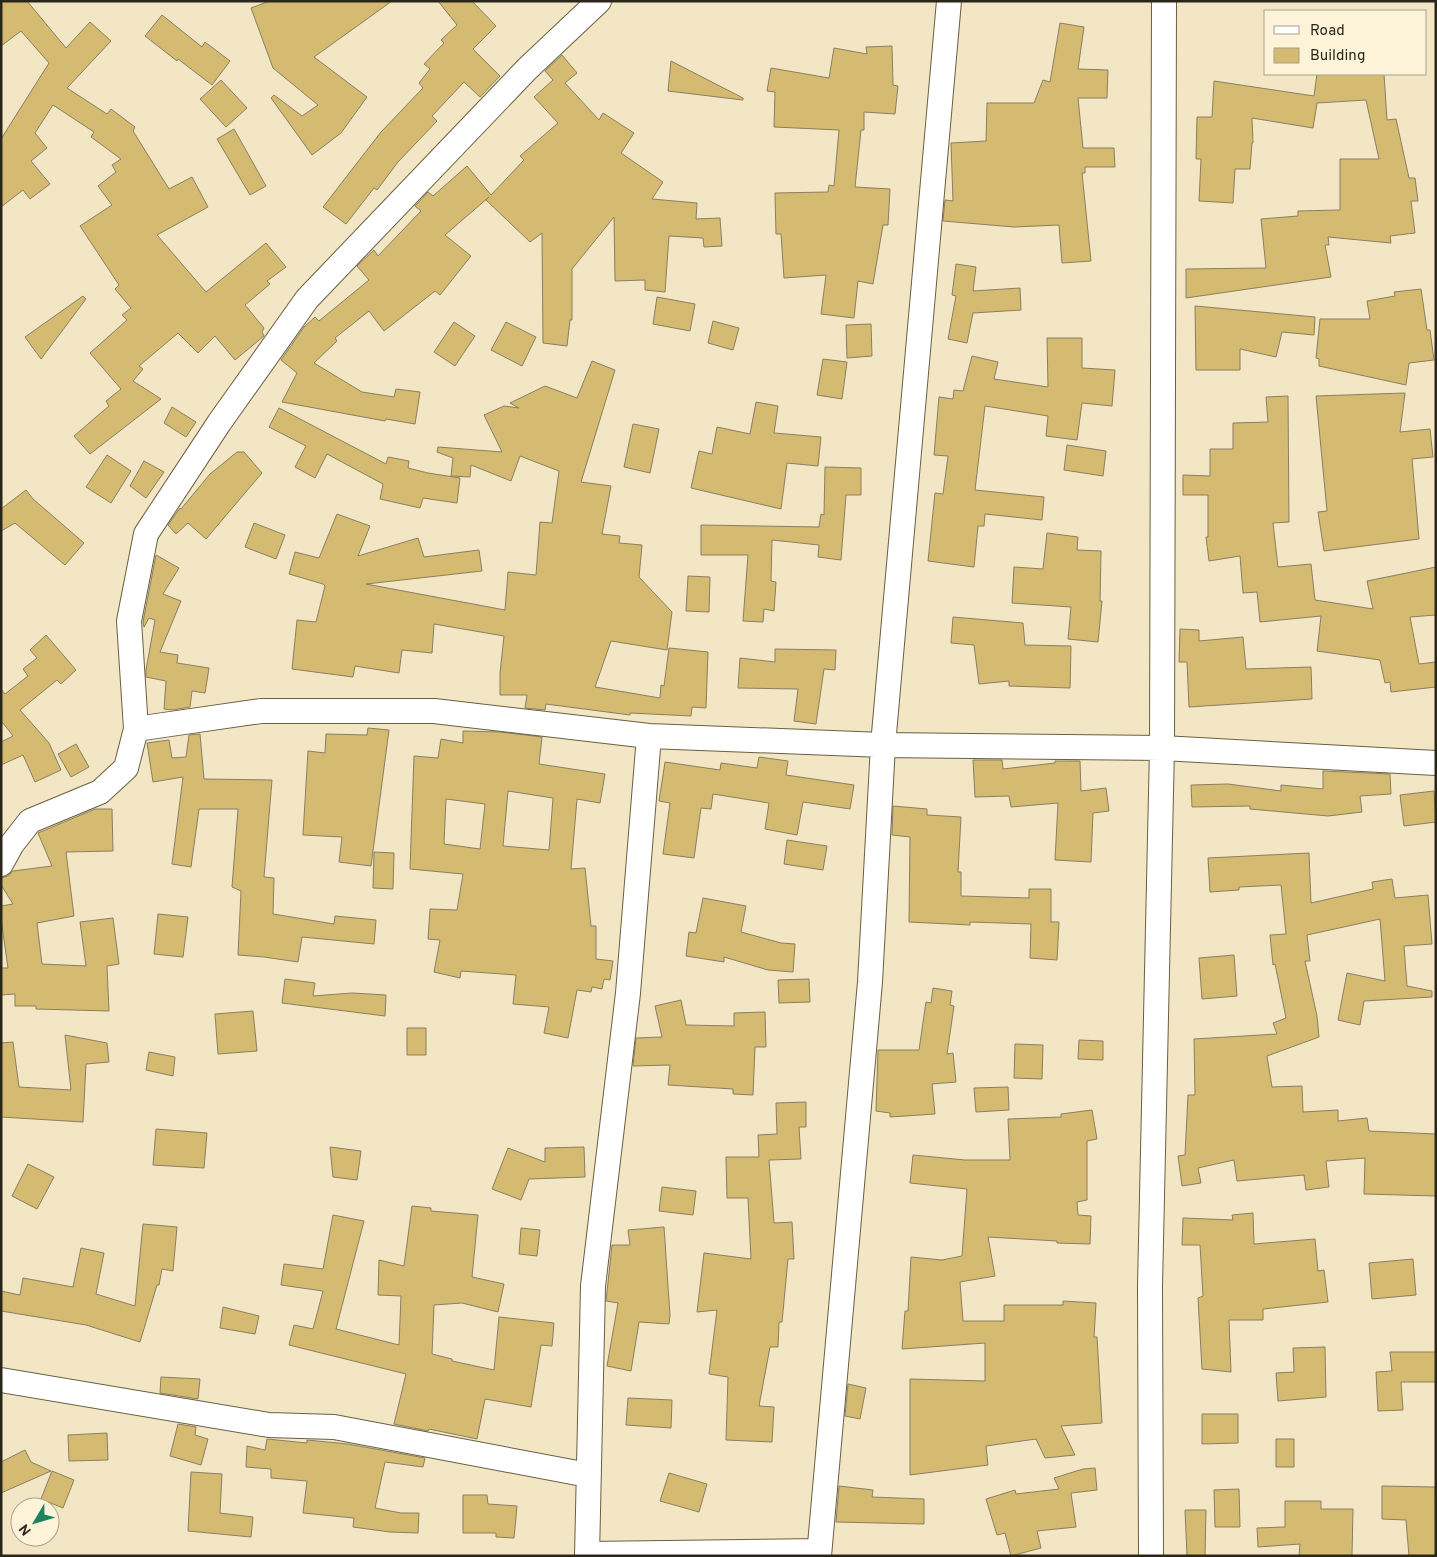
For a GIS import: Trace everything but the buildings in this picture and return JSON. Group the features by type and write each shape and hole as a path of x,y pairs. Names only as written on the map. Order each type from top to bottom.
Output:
{"street":[{"path":"1,864 12,844 30,821 100,792 126,768 136,728 129,621 146,534 219,423 307,299 527,68 599,1"},
{"path":"649,736 628,993 593,1286 587,1555 819,1553 870,982 883,745 948,1"},
{"path":"1151,1556 1150,1286 1162,748 1164,1"},
{"path":"136,728 261,711 434,711 649,736 883,745 1162,748 1436,763"},
{"path":"1,1380 269,1425 334,1426 588,1476"}]}
